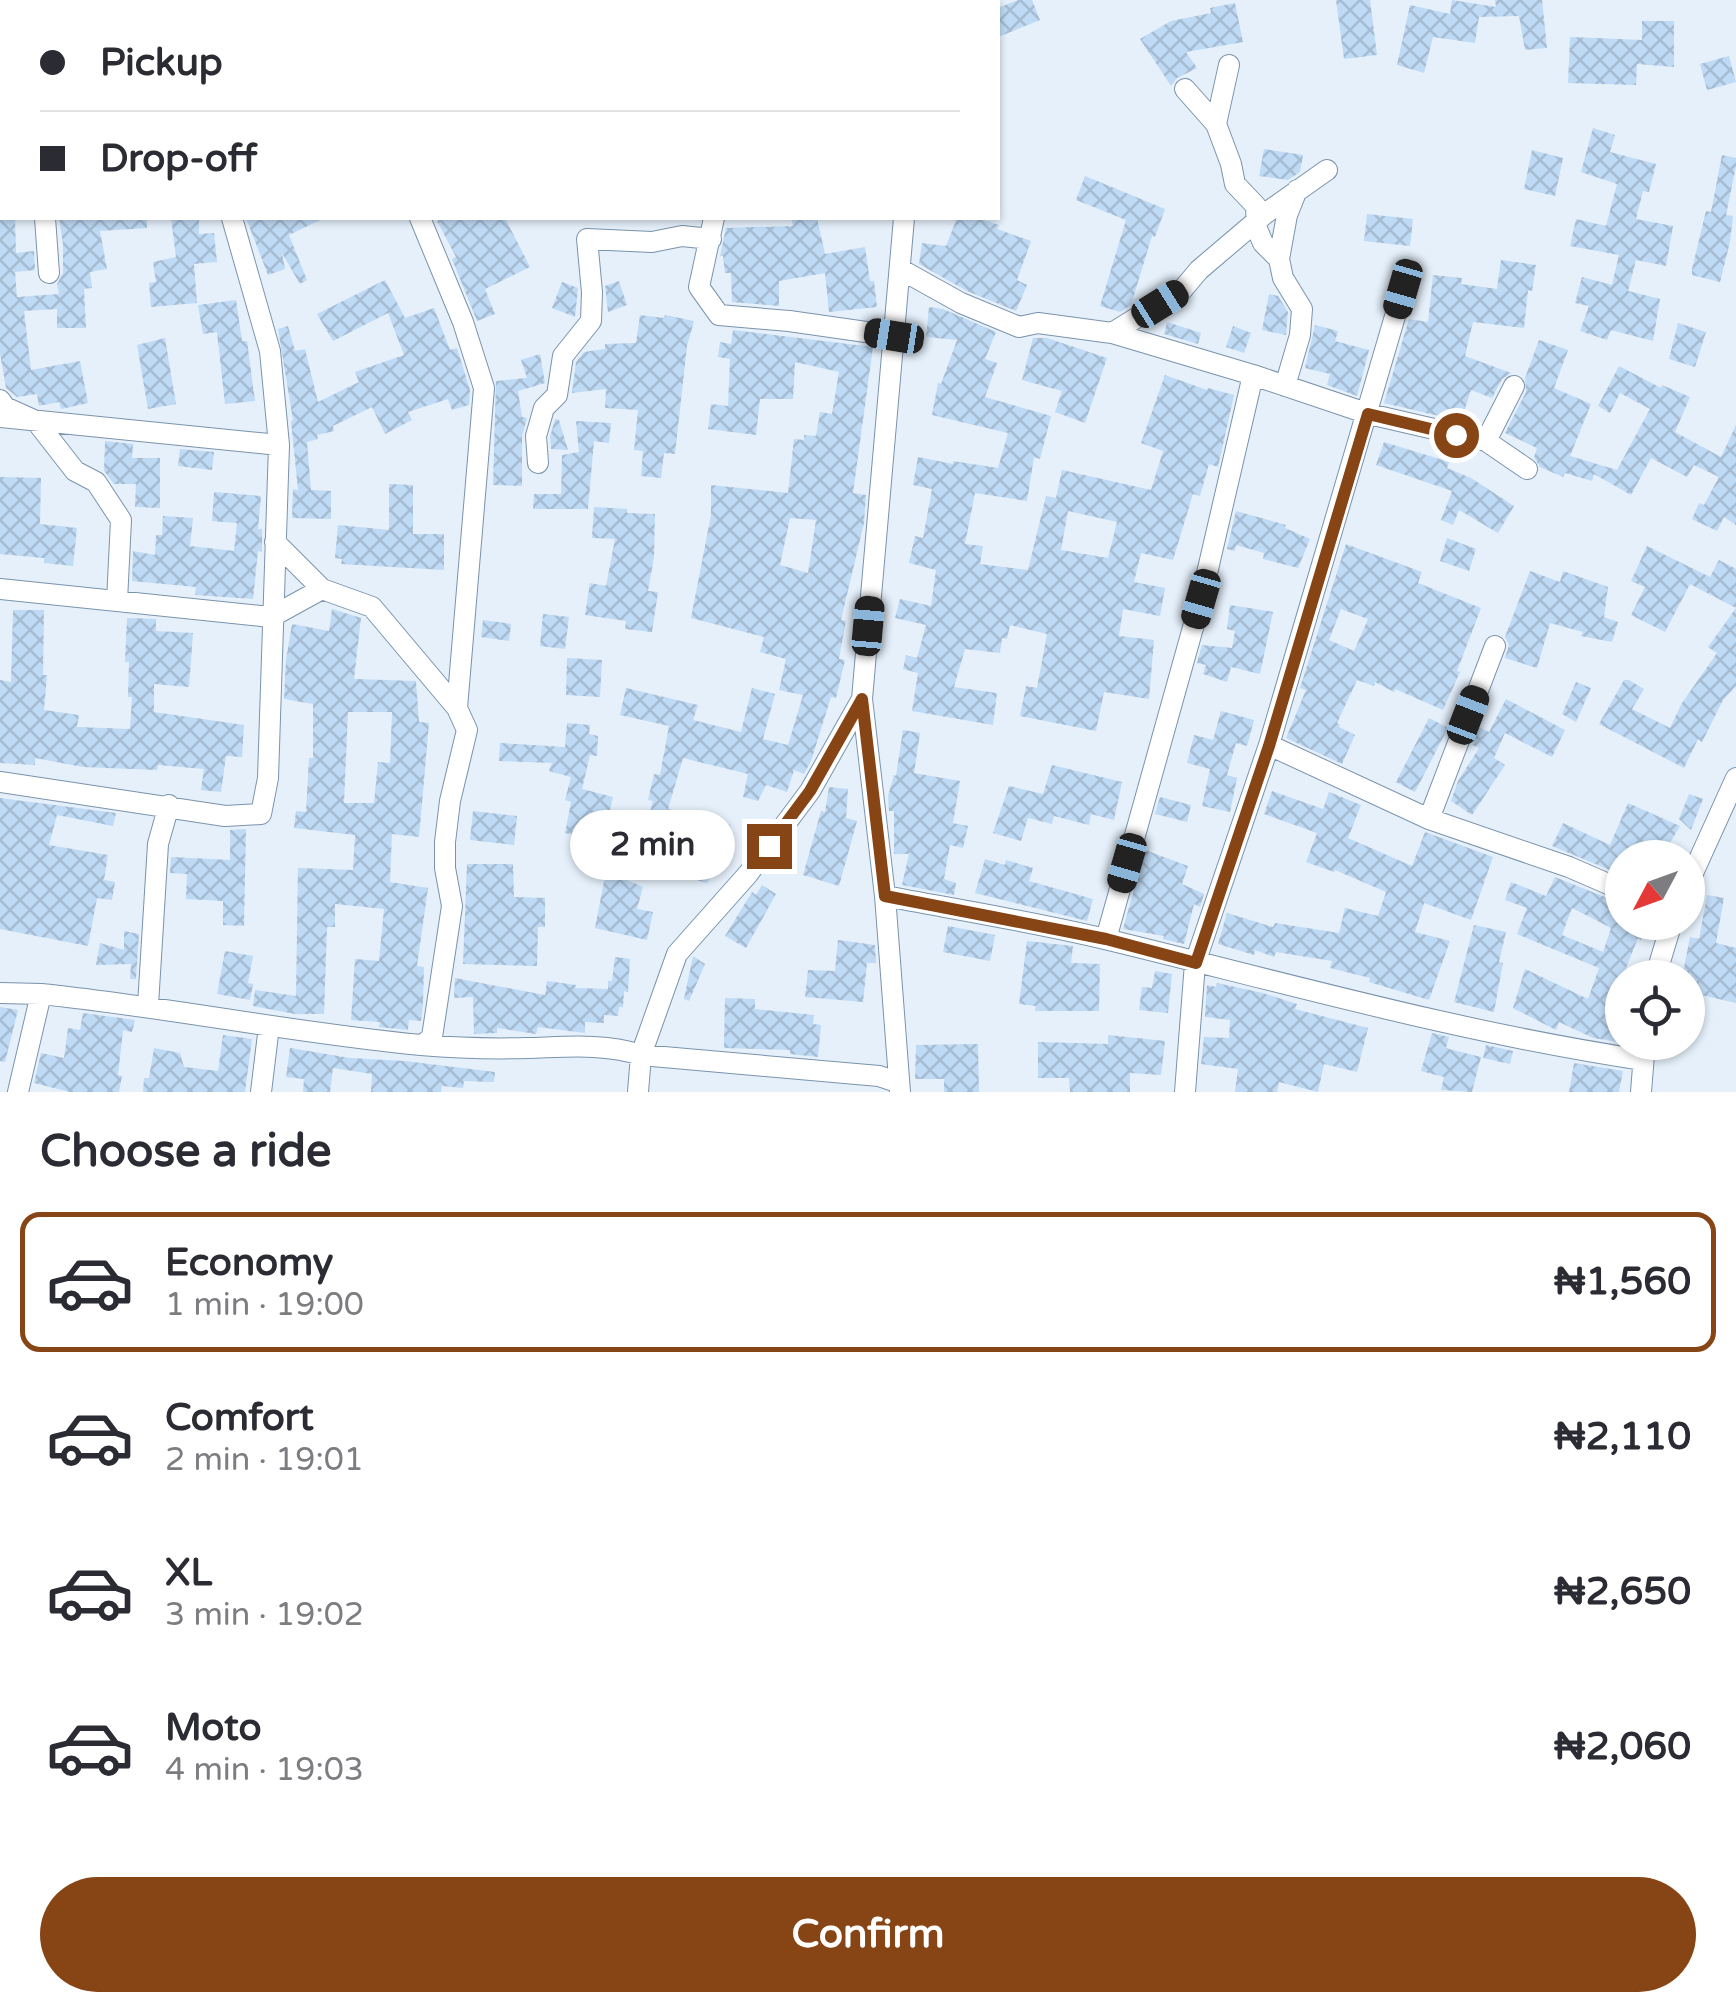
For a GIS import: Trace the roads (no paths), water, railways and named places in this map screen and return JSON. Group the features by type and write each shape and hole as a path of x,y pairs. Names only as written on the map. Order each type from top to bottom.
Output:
{"street":[{"path":"1216,124 1228,64"},
{"path":"1184,89 1216,124 1235,184 1256,206 1257,229 1263,243 1280,259"},
{"path":"1112,333 1183,289 1199,270 1258,220 1327,170"},
{"path":"1285,386 1300,335 1302,309 1283,278 1280,259 1287,215 1296,190"},
{"path":"45,220 50,273"},
{"path":"0,782 225,816 262,814 268,778 279,445 270,351 233,220"},
{"path":"421,220 463,322 484,388 456,708"},
{"path":"900,1085 885,896 862,699 904,220"},
{"path":"538,463 536,436 544,408 557,395 564,356 591,321 587,239 652,242 712,228 699,287 720,315 894,336"},
{"path":"900,268 961,303 1019,327 1038,323 1112,333 1253,374 1368,414 1486,442 1527,468"},
{"path":"1185,1092 1196,963 1269,746 1403,289"},
{"path":"1106,939 1201,599 1253,374"},
{"path":"1486,442 1514,386"},
{"path":"0,400 5,407 36,421 75,471 96,482 121,520 117,601"},
{"path":"0,417 279,445"},
{"path":"275,542 322,589 372,607 456,708 467,730 445,842 452,906 432,1037 422,1045"},
{"path":"0,589 271,617 322,589"},
{"path":"1428,819 1495,646"},
{"path":"638,1092 641,1054 677,954 748,874 810,791 862,699"},
{"path":"1269,746 1428,819 1569,866 1605,882"},
{"path":"1705,846 1736,778"},
{"path":"148,1005 158,844 169,805"},
{"path":"885,896 1106,939 1556,1047 1605,1049"},
{"path":"0,993 148,1005 269,1026 422,1045 614,1046 641,1054 878,1076 900,1085"},
{"path":"18,1092 41,994"},
{"path":"260,1092 269,1026"},
{"path":"1641,1092 1643,1060"}]}
